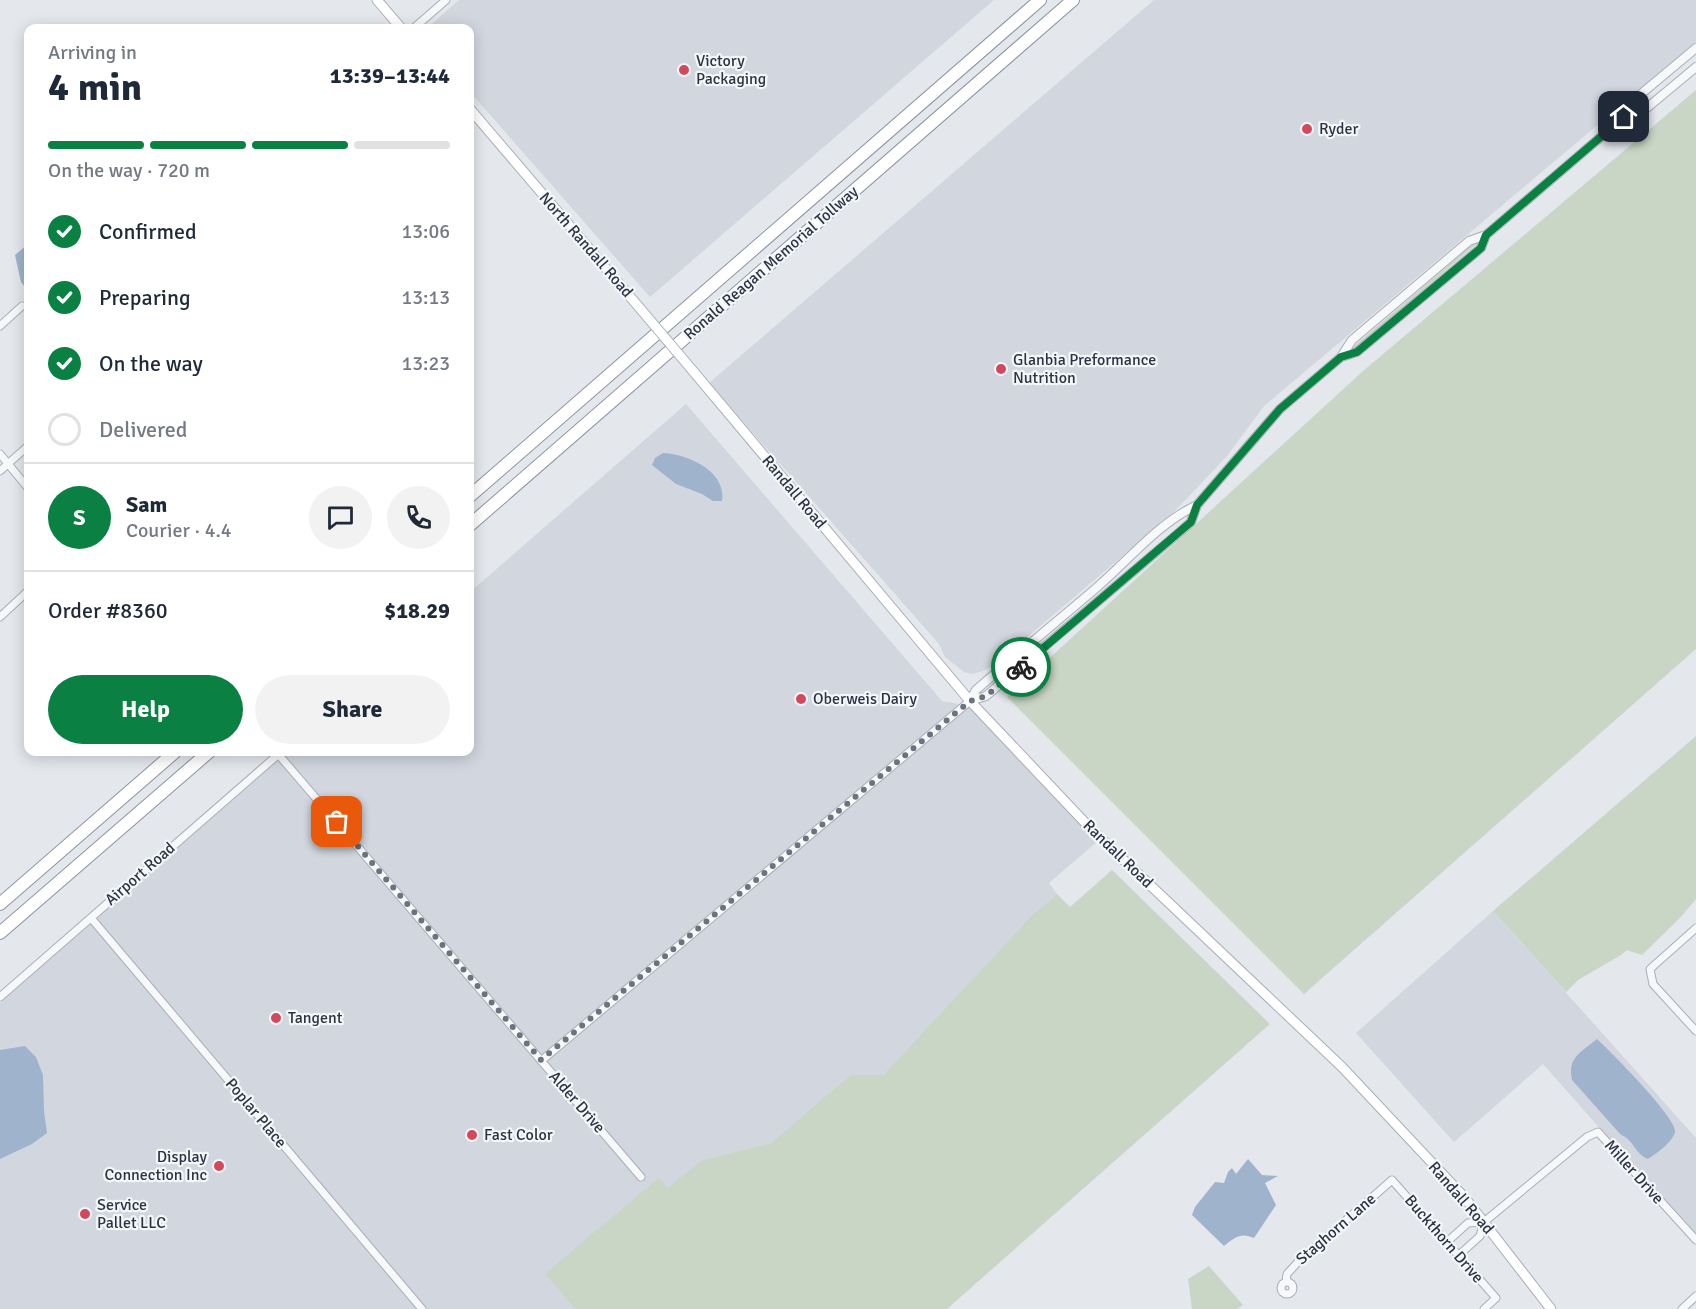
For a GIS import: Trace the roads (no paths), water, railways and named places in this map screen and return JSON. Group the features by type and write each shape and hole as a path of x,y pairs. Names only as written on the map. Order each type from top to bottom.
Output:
{"highway":[{"name":"Ronald Reagan Memorial Tollway","path":"474,493 1040,0"},
{"name":"Ronald Reagan Memorial Tollway","path":"474,522 1073,0"},
{"path":"0,904 170,756"},
{"path":"0,933 204,756"}],"main road":[{"path":"377,0 398,24"},
{"name":"North Randall Road","path":"474,114 703,382"},
{"name":"Randall Road","path":"703,382 970,701 1092,830 1342,1067 1465,1198 1551,1309"}],"street":[{"path":"419,24 446,0"},
{"path":"970,701 986,696 1191,522 1197,505 1280,409 1341,357 1352,340 1469,241 1486,235 1624,117 1629,104 1696,48"},
{"path":"1624,117 1636,117 1696,67"},
{"path":"1341,357 1357,352 1473,255 1481,248 1486,235"},
{"path":"0,326 22,306"},
{"path":"0,471 24,450"},
{"path":"0,454 24,483"},
{"path":"541,1060 970,701 976,690 1095,589 1149,539 1179,514 1197,505"},
{"path":"0,617 24,595"},
{"name":"Airport Road","path":"0,996 277,756"},
{"name":"Alder Drive","path":"283,756 641,1177"},
{"name":"Poplar Place","path":"91,918 422,1309"},
{"path":"1696,928 1650,969 1651,979 1696,1031"},
{"name":"Miller Drive","path":"1484,1222 1587,1137 1598,1132 1696,1240"},
{"name":"Buckthorn Drive","path":"1392,1180 1496,1298 1484,1309"},
{"name":"Staghorn Lane","path":"1286,1282 1287,1274 1294,1266 1392,1180"},
{"path":"1447,1242 1468,1223 1484,1222 1480,1236 1459,1255"},
{"path":"1682,1309 1696,1296"}],"water":[{"path":"24,247 24,286 21,282 15,255"},
{"path":"663,453 694,461 712,473 722,490 722,501 713,501 676,484 652,465 655,458"},
{"path":"1597,1039 1642,1085 1673,1125 1675,1132 1671,1140 1648,1159 1621,1135 1572,1080 1573,1061"},
{"path":"25,1046 36,1057 43,1075 47,1133 32,1144 0,1159 0,1050"},
{"path":"1248,1159 1262,1175 1278,1176 1265,1183 1276,1205 1254,1238 1245,1235 1238,1236 1224,1246 1192,1215 1195,1207 1215,1182 1224,1183 1232,1168 1236,1174"}],"place":[{"name":"Victory Packaging","path":"684,70"},
{"name":"Ryder","path":"1307,129"},
{"name":"Glanbia Preformance Nutrition","path":"1001,369"},
{"name":"Oberweis Dairy","path":"801,699"},
{"name":"Tangent","path":"276,1018"},
{"name":"Fast Color","path":"472,1135"},
{"name":"Display Connection Inc","path":"219,1166"},
{"name":"Service Pallet LLC","path":"85,1214"}]}
